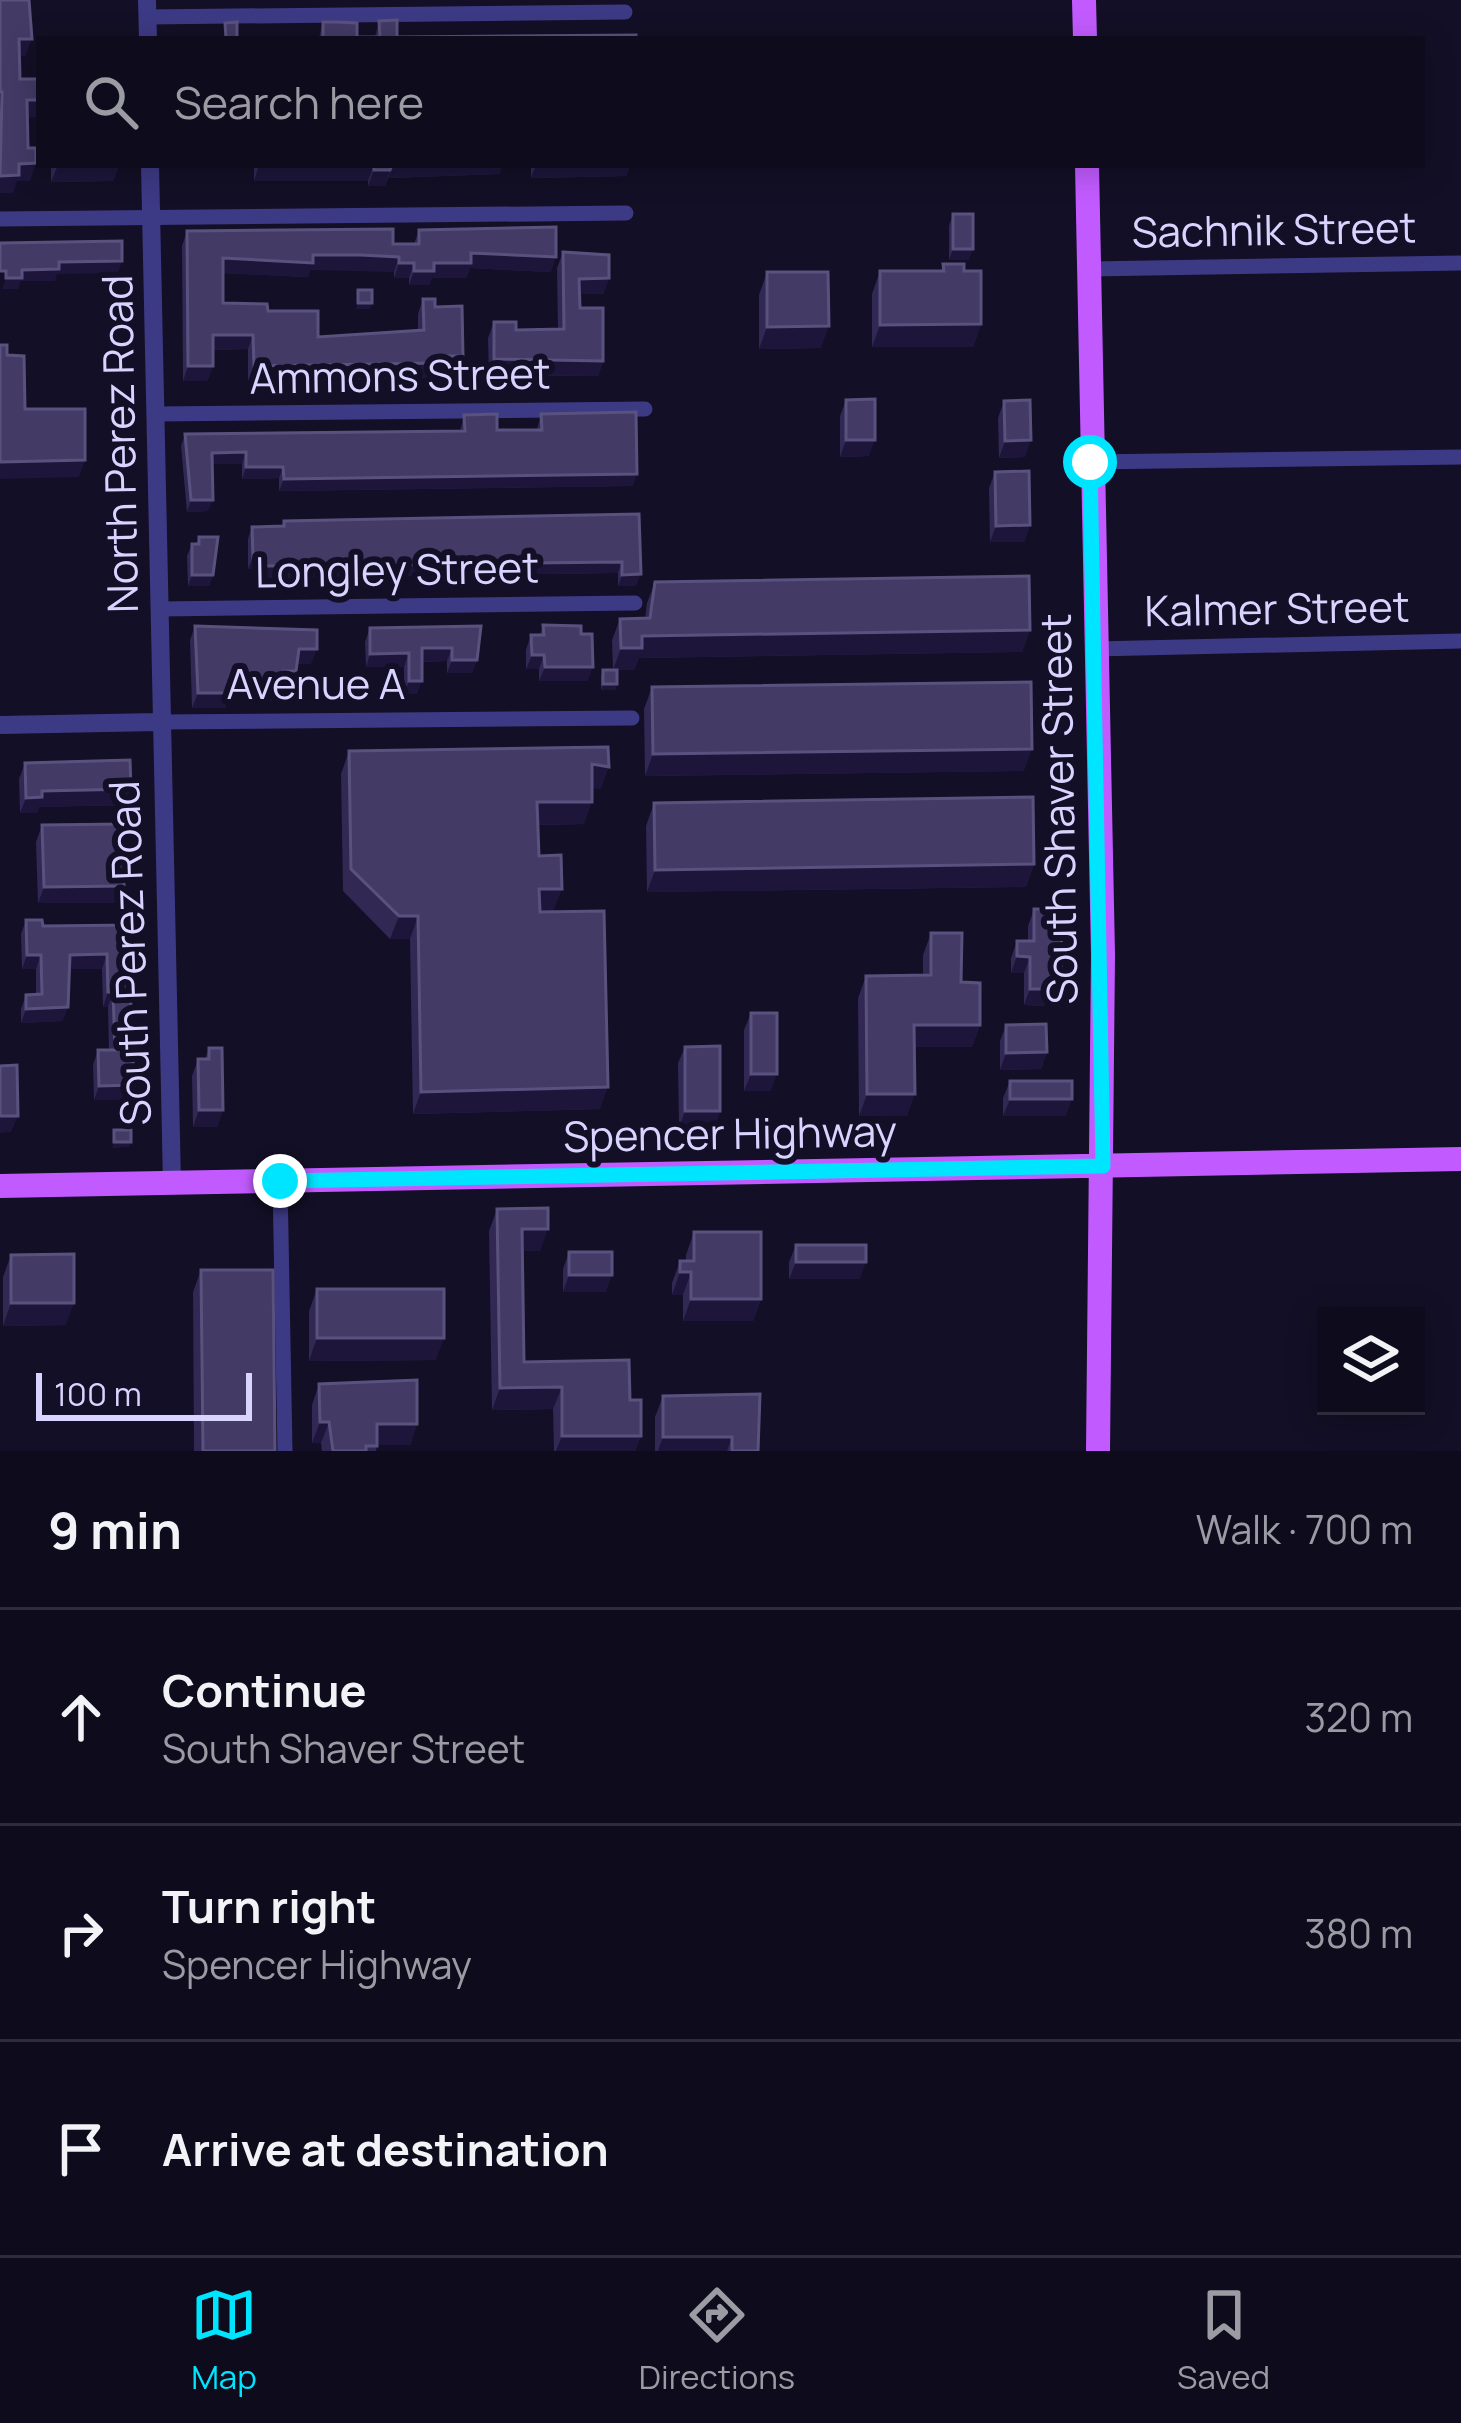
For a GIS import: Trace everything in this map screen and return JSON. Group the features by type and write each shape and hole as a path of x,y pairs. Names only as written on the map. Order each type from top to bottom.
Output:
{"main road":[{"path":"1084,0 1085,36"},
{"name":"South Shaver Street","path":"1087,168 1103,1166 1098,1451"},
{"name":"Spencer Highway","path":"0,1186 1461,1159"}],"street":[{"path":"147,9 626,12"},
{"name":"North Perez Road","path":"150,168 159,722"},
{"path":"0,219 626,213"},
{"name":"Sachnik Street","path":"1089,268 1461,263"},
{"name":"Ammons Street","path":"156,414 645,409"},
{"path":"1090,462 1461,457"},
{"name":"Longley Street","path":"160,609 635,603"},
{"name":"Kalmer Street","path":"1094,649 1461,641"},
{"name":"Avenue A","path":"0,725 632,718"},
{"name":"South Perez Road","path":"159,722 172,1183"},
{"path":"280,1181 285,1451"}],"building":[{"path":"0,0 29,0 32,39 19,39 20,79 36,79 36,100 27,100 28,148 36,148 36,163 19,164 19,175 0,176"},
{"path":"397,20 397,36 380,36 379,21"},
{"path":"237,22 237,36 226,36 225,23"},
{"path":"323,22 357,23 357,36 323,36"},
{"path":"953,214 973,214 973,249 953,249"},
{"path":"556,227 556,257 471,253 471,263 434,263 434,271 414,271 414,263 399,263 399,257 313,255 313,263 223,258 223,303 267,304 268,311 318,311 318,337 424,330 423,299 435,299 435,307 462,306 463,356 437,356 437,363 254,366 253,335 213,335 213,366 188,366 187,231 393,229 393,244 419,244 419,230"},
{"path":"122,241 122,261 59,262 59,269 22,270 22,278 6,278 6,271 0,271 0,243"},
{"path":"563,252 609,255 609,278 579,279 580,308 603,308 603,361 494,359 494,322 516,322 516,330 564,329"},
{"path":"943,264 964,264 964,271 981,271 981,324 880,325 880,271 944,271"},
{"path":"767,272 828,272 829,326 767,327"},
{"path":"358,290 372,290 372,303 358,303"},
{"path":"0,345 7,345 7,355 24,356 25,409 85,409 85,460 0,462"},
{"path":"875,399 875,440 846,440 846,400"},
{"path":"1030,400 1031,440 1005,441 1004,401"},
{"path":"636,412 637,474 284,479 283,467 246,467 246,452 212,453 213,500 191,500 185,434 465,431 464,415 497,414 497,430 542,430 541,414"},
{"path":"1029,471 1030,525 996,526 995,472"},
{"path":"639,514 641,574 622,575 622,562 265,566 265,557 253,557 252,527 284,526 284,521"},
{"path":"199,537 218,537 213,575 192,575 192,544 199,544"},
{"path":"1029,576 1030,630 642,636 642,648 621,648 620,619 650,618 655,582"},
{"path":"543,625 581,626 581,634 592,634 593,667 545,667 544,655 532,655 531,635 544,635"},
{"path":"195,626 317,630 317,649 299,649 296,671 283,671 283,686 254,686 254,677 230,677 230,693 198,693"},
{"path":"481,626 477,660 452,660 452,648 422,648 422,681 409,681 409,653 370,654 370,628"},
{"path":"603,670 617,670 617,684 603,684"},
{"path":"1031,682 1032,749 653,754 652,687"},
{"path":"608,747 609,767 592,764 592,802 537,802 539,856 561,855 562,889 539,889 540,912 604,911 608,1087 421,1092 418,916 399,916 351,869 349,751"},
{"path":"130,760 131,789 42,791 42,797 26,798 25,763"},
{"path":"1033,797 1034,864 655,870 654,803"},
{"path":"123,824 124,886 44,887 42,825"},
{"path":"1034,909 1062,909 1061,981 1050,980 1050,989 1030,989 1030,957 1017,956 1017,941 1034,941"},
{"path":"26,920 42,920 43,926 133,925 133,954 129,954 134,1085 99,1086 98,1050 115,1050 107,954 70,955 68,1007 26,1009 26,995 42,994 41,955 27,955"},
{"path":"931,933 962,933 961,982 980,983 980,1025 914,1025 915,1094 867,1094 866,976 931,975"},
{"path":"751,1013 777,1013 777,1074 751,1074"},
{"path":"1046,1024 1047,1052 1006,1053 1006,1025"},
{"path":"720,1046 720,1111 685,1111 685,1047"},
{"path":"209,1048 222,1048 223,1110 199,1110 198,1059 209,1059"},
{"path":"17,1065 18,1116 0,1116 0,1066"},
{"path":"1010,1081 1072,1081 1072,1099 1010,1099"},
{"path":"114,1130 131,1130 131,1142 114,1142"},
{"path":"548,1208 548,1229 522,1229 524,1362 629,1360 630,1400 641,1400 641,1436 562,1436 562,1387 500,1388 497,1209"},
{"path":"694,1232 761,1232 761,1299 691,1299 691,1272 680,1272 680,1261 694,1261"},
{"path":"796,1245 866,1245 866,1262 796,1262"},
{"path":"569,1252 612,1252 612,1275 569,1275"},
{"path":"74,1254 74,1303 11,1303 11,1255"},
{"path":"201,1270 273,1270 275,1451 203,1451"},
{"path":"317,1289 444,1289 444,1338 317,1338"},
{"path":"417,1380 417,1424 377,1424 377,1446 366,1446 366,1451 333,1451 329,1422 320,1422 319,1384"},
{"path":"760,1394 758,1451 732,1451 732,1437 663,1437 663,1396"}],"route":[{"path":"280,1181 1103,1166 1103,955 1090,462"}]}
